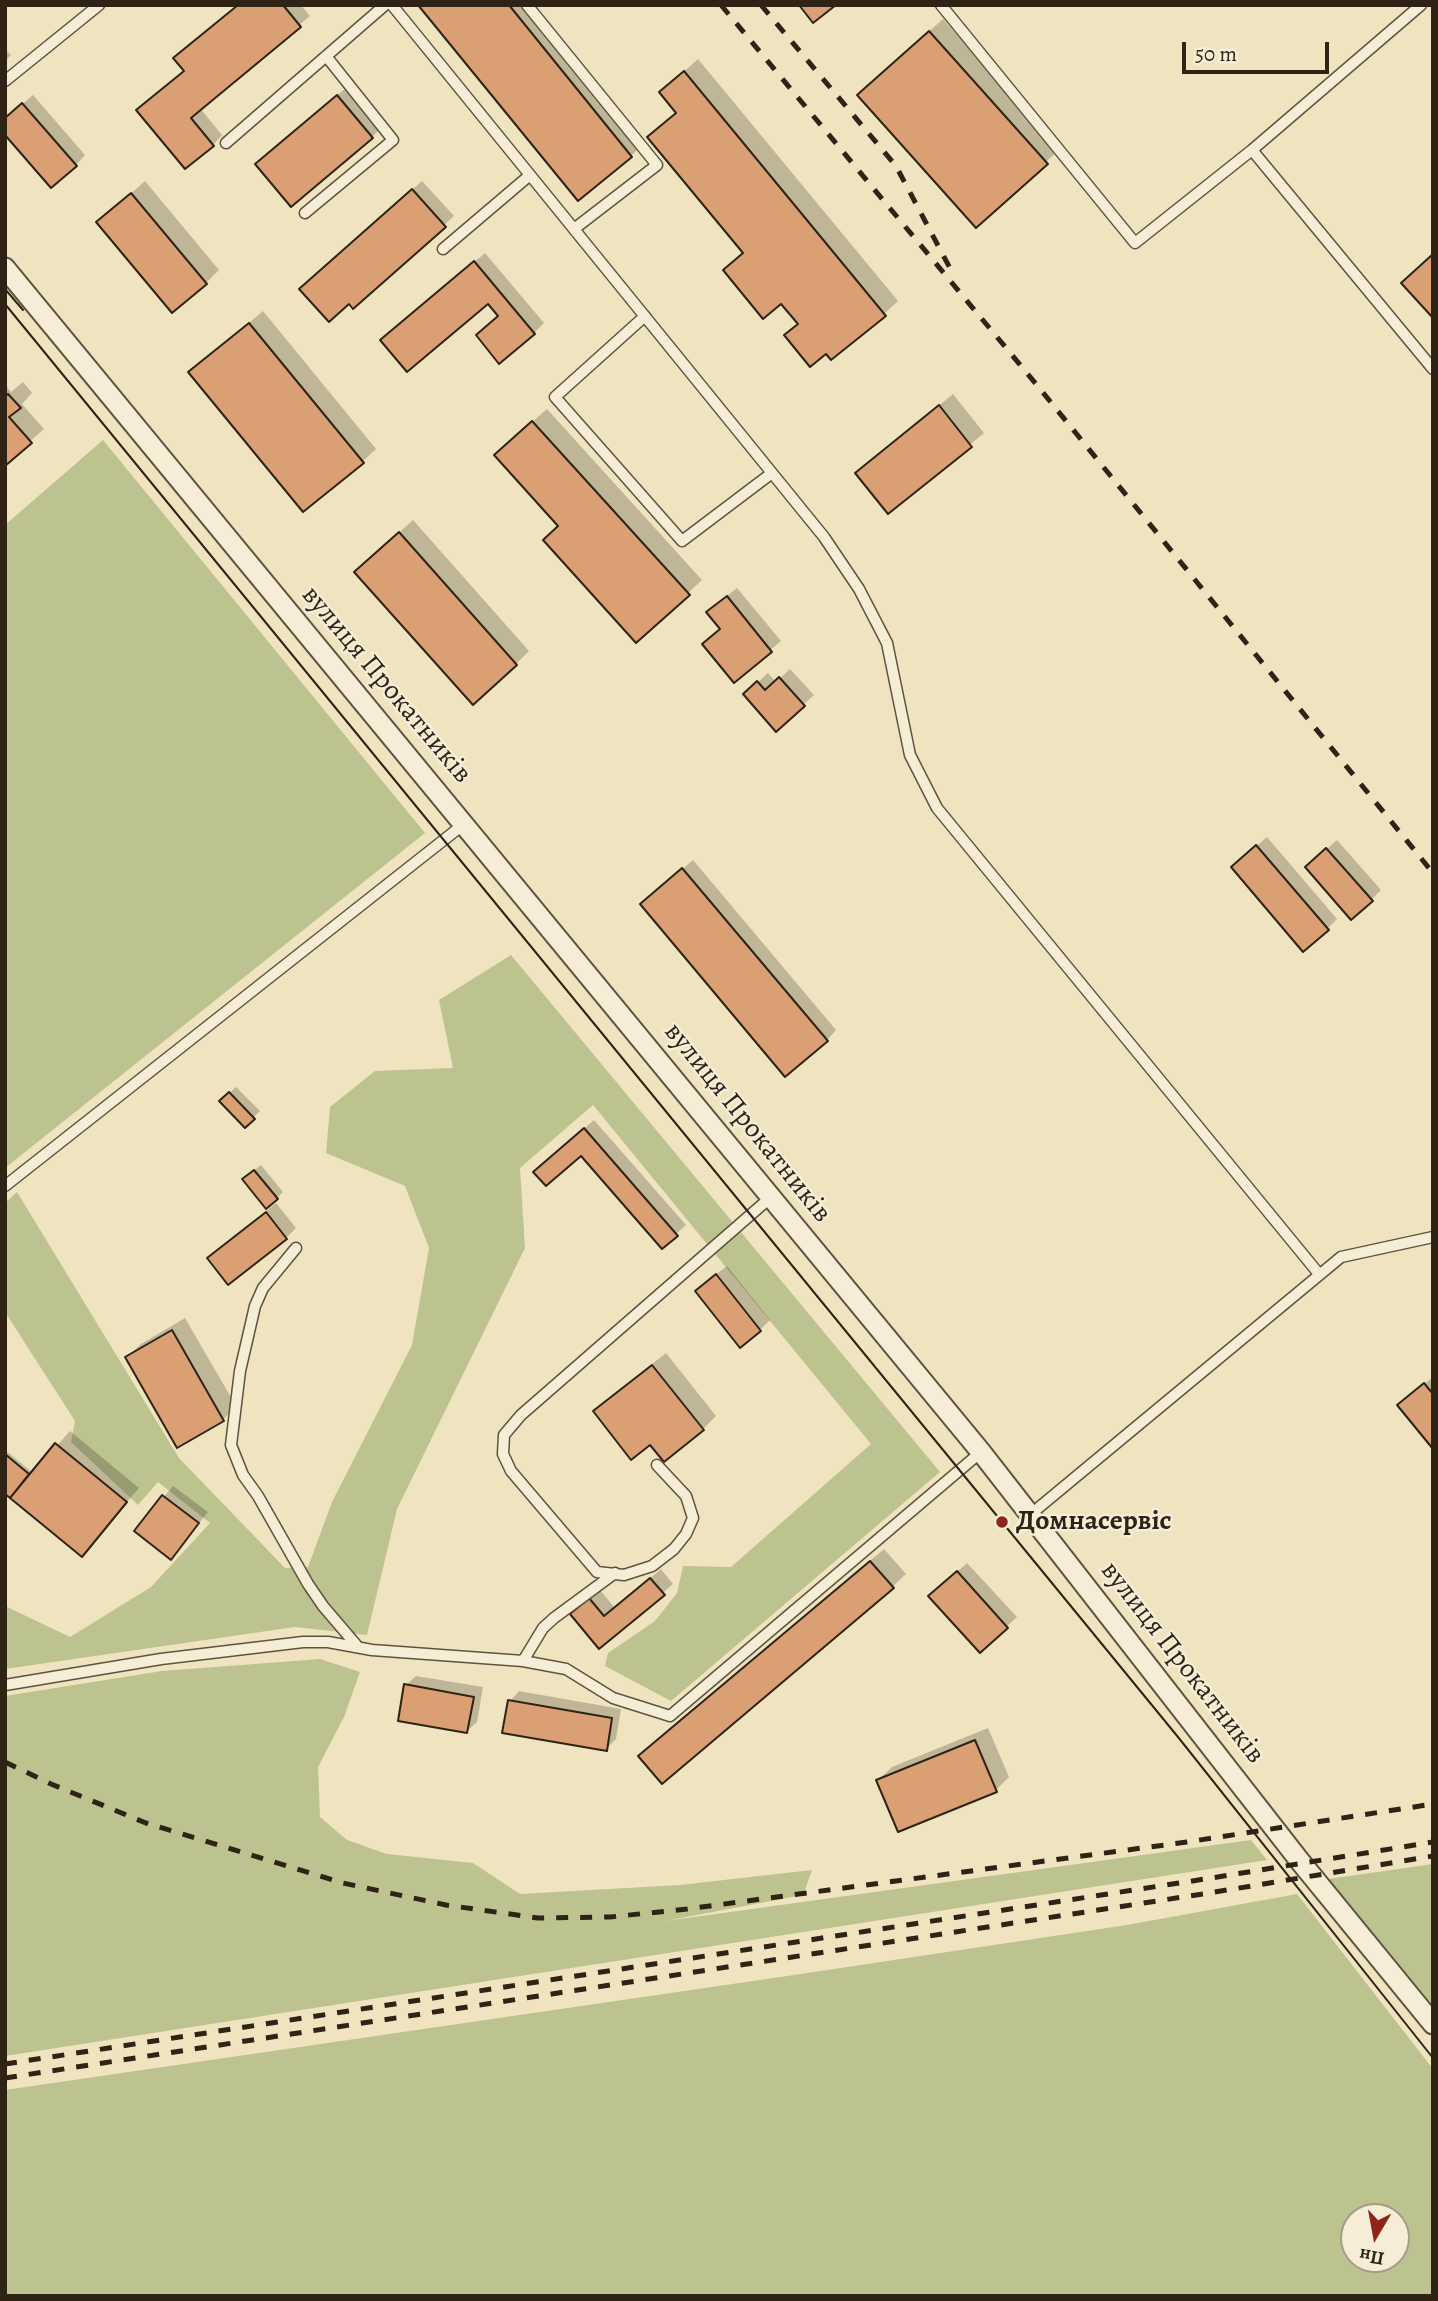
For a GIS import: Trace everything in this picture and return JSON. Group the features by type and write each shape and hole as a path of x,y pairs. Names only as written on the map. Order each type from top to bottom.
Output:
{"street":[{"name":"вулиця Прокатників","path":"5,268 981,1452 1299,1860 1433,2024"}],"lane":[{"path":"5,81 99,5"},
{"path":"226,143 385,5"},
{"path":"392,5 824,537 859,589 887,643 910,755 937,808 1319,1274"},
{"path":"527,5 657,165 574,229"},
{"path":"941,5 1135,243 1252,150 1421,5"},
{"path":"305,213 393,140 326,57"},
{"path":"1252,150 1433,369"},
{"path":"443,249 530,175"},
{"path":"645,316 555,397 682,541 772,473"},
{"path":"5,1186 465,824"},
{"path":"657,1465 686,1496 693,1518 686,1534 674,1549 652,1566 624,1575 597,1572 511,1471 503,1454 504,1435 521,1415 771,1197"},
{"path":"1031,1514 1340,1256 1433,1237"},
{"path":"296,1248 263,1288 255,1306 240,1371 231,1445 243,1475 258,1496 308,1584 358,1647"},
{"path":"5,1685 161,1659 303,1642 328,1642 523,1661 566,1669 613,1698 670,1716 981,1452"},
{"path":"523,1661 543,1628 615,1573"}],"green space":[{"path":"103,440 425,833 5,1168 5,525"},
{"path":"511,955 940,1472 671,1701 605,1666 608,1653 655,1621 677,1593 683,1566 731,1567 871,1444 593,1105 520,1168 525,1248 397,1509 367,1635 295,1627 5,1669 5,1606 70,1637 151,1587 210,1523 158,1482 138,1505 71,1442 75,1421 5,1312 5,1203 17,1192 179,1458 285,1568 308,1567 332,1502 412,1345 429,1248 405,1186 326,1153 330,1107 375,1071 453,1068 439,1000"},
{"path":"320,1659 360,1672 344,1717 318,1767 320,1817 347,1840 387,1854 473,1863 520,1894 680,1885 812,1870 803,1895 665,1921 1251,1840 1267,1860 5,2056 5,1696 162,1671"},
{"path":"1433,1864 1433,2009 1328,1879"},
{"path":"1297,1894 1433,2069 1433,2296 5,2296 5,2090 1127,1925"}],"building":[{"path":"238,5 283,5 301,27 191,118 214,146 185,169 136,110 184,71 173,58"},
{"path":"418,5 509,5 632,157 578,201"},
{"path":"799,5 836,5 813,23"},
{"path":"929,31 1048,164 976,228 857,95"},
{"path":"684,71 886,316 831,360 826,354 810,367 784,335 798,324 781,304 763,319 723,270 743,253 647,137 676,113 659,92"},
{"path":"337,95 373,138 291,207 255,164"},
{"path":"22,103 77,166 51,188 5,135 5,118"},
{"path":"412,189 446,227 353,309 349,304 329,322 299,289"},
{"path":"131,193 207,284 172,313 96,222"},
{"path":"1433,254 1433,318 1401,283"},
{"path":"474,261 535,334 499,364 476,335 498,316 488,304 407,372 380,340"},
{"path":"249,323 364,463 303,512 188,372"},
{"path":"8,394 21,408 9,417 32,443 5,466 5,396"},
{"path":"939,405 972,447 888,514 855,473"},
{"path":"532,421 690,595 636,643 543,540 558,526 494,455"},
{"path":"399,532 517,665 473,705 354,572"},
{"path":"727,596 772,652 734,683 702,644 720,629 706,612"},
{"path":"779,677 805,706 776,732 743,694 757,681 765,690"},
{"path":"1256,845 1329,930 1303,952 1231,867"},
{"path":"1326,848 1373,901 1351,920 1305,867"},
{"path":"682,868 828,1041 785,1077 640,904"},
{"path":"229,1092 255,1119 245,1128 219,1101"},
{"path":"584,1128 678,1236 662,1249 581,1156 546,1186 533,1172"},
{"path":"254,1170 278,1199 266,1209 242,1179"},
{"path":"266,1212 287,1239 228,1285 207,1258"},
{"path":"716,1274 761,1331 740,1348 695,1291"},
{"path":"172,1330 224,1421 177,1448 125,1357"},
{"path":"652,1365 704,1430 664,1462 650,1445 631,1460 593,1411"},
{"path":"1424,1383 1433,1394 1433,1449 1397,1405"},
{"path":"55,1443 127,1502 82,1557 10,1498"},
{"path":"5,1454 29,1474 10,1498 5,1494"},
{"path":"162,1495 199,1523 171,1560 134,1531"},
{"path":"870,1561 894,1588 662,1784 638,1756"},
{"path":"957,1571 1008,1628 980,1653 928,1596"},
{"path":"650,1578 665,1595 599,1649 570,1614 589,1598 604,1616"},
{"path":"404,1684 474,1697 467,1733 398,1721"},
{"path":"508,1700 612,1718 607,1751 502,1733"},
{"path":"975,1740 997,1792 898,1832 876,1780"}],"tram line":[{"path":"5,289 23,310"},
{"path":"5,304 1178,1737 1433,2058"}],"railway":[{"path":"721,5 1036,384 1433,873"},
{"path":"761,5 896,166 952,272"},
{"path":"5,1762 146,1823 343,1883 446,1905 538,1918 610,1917 687,1909 1187,1842 1433,1804"},
{"path":"5,2064 1433,1842"},
{"path":"5,2078 1209,1893 1433,1856"}],"place":[{"name":"Домнасервіс","path":"1002,1522"}]}
